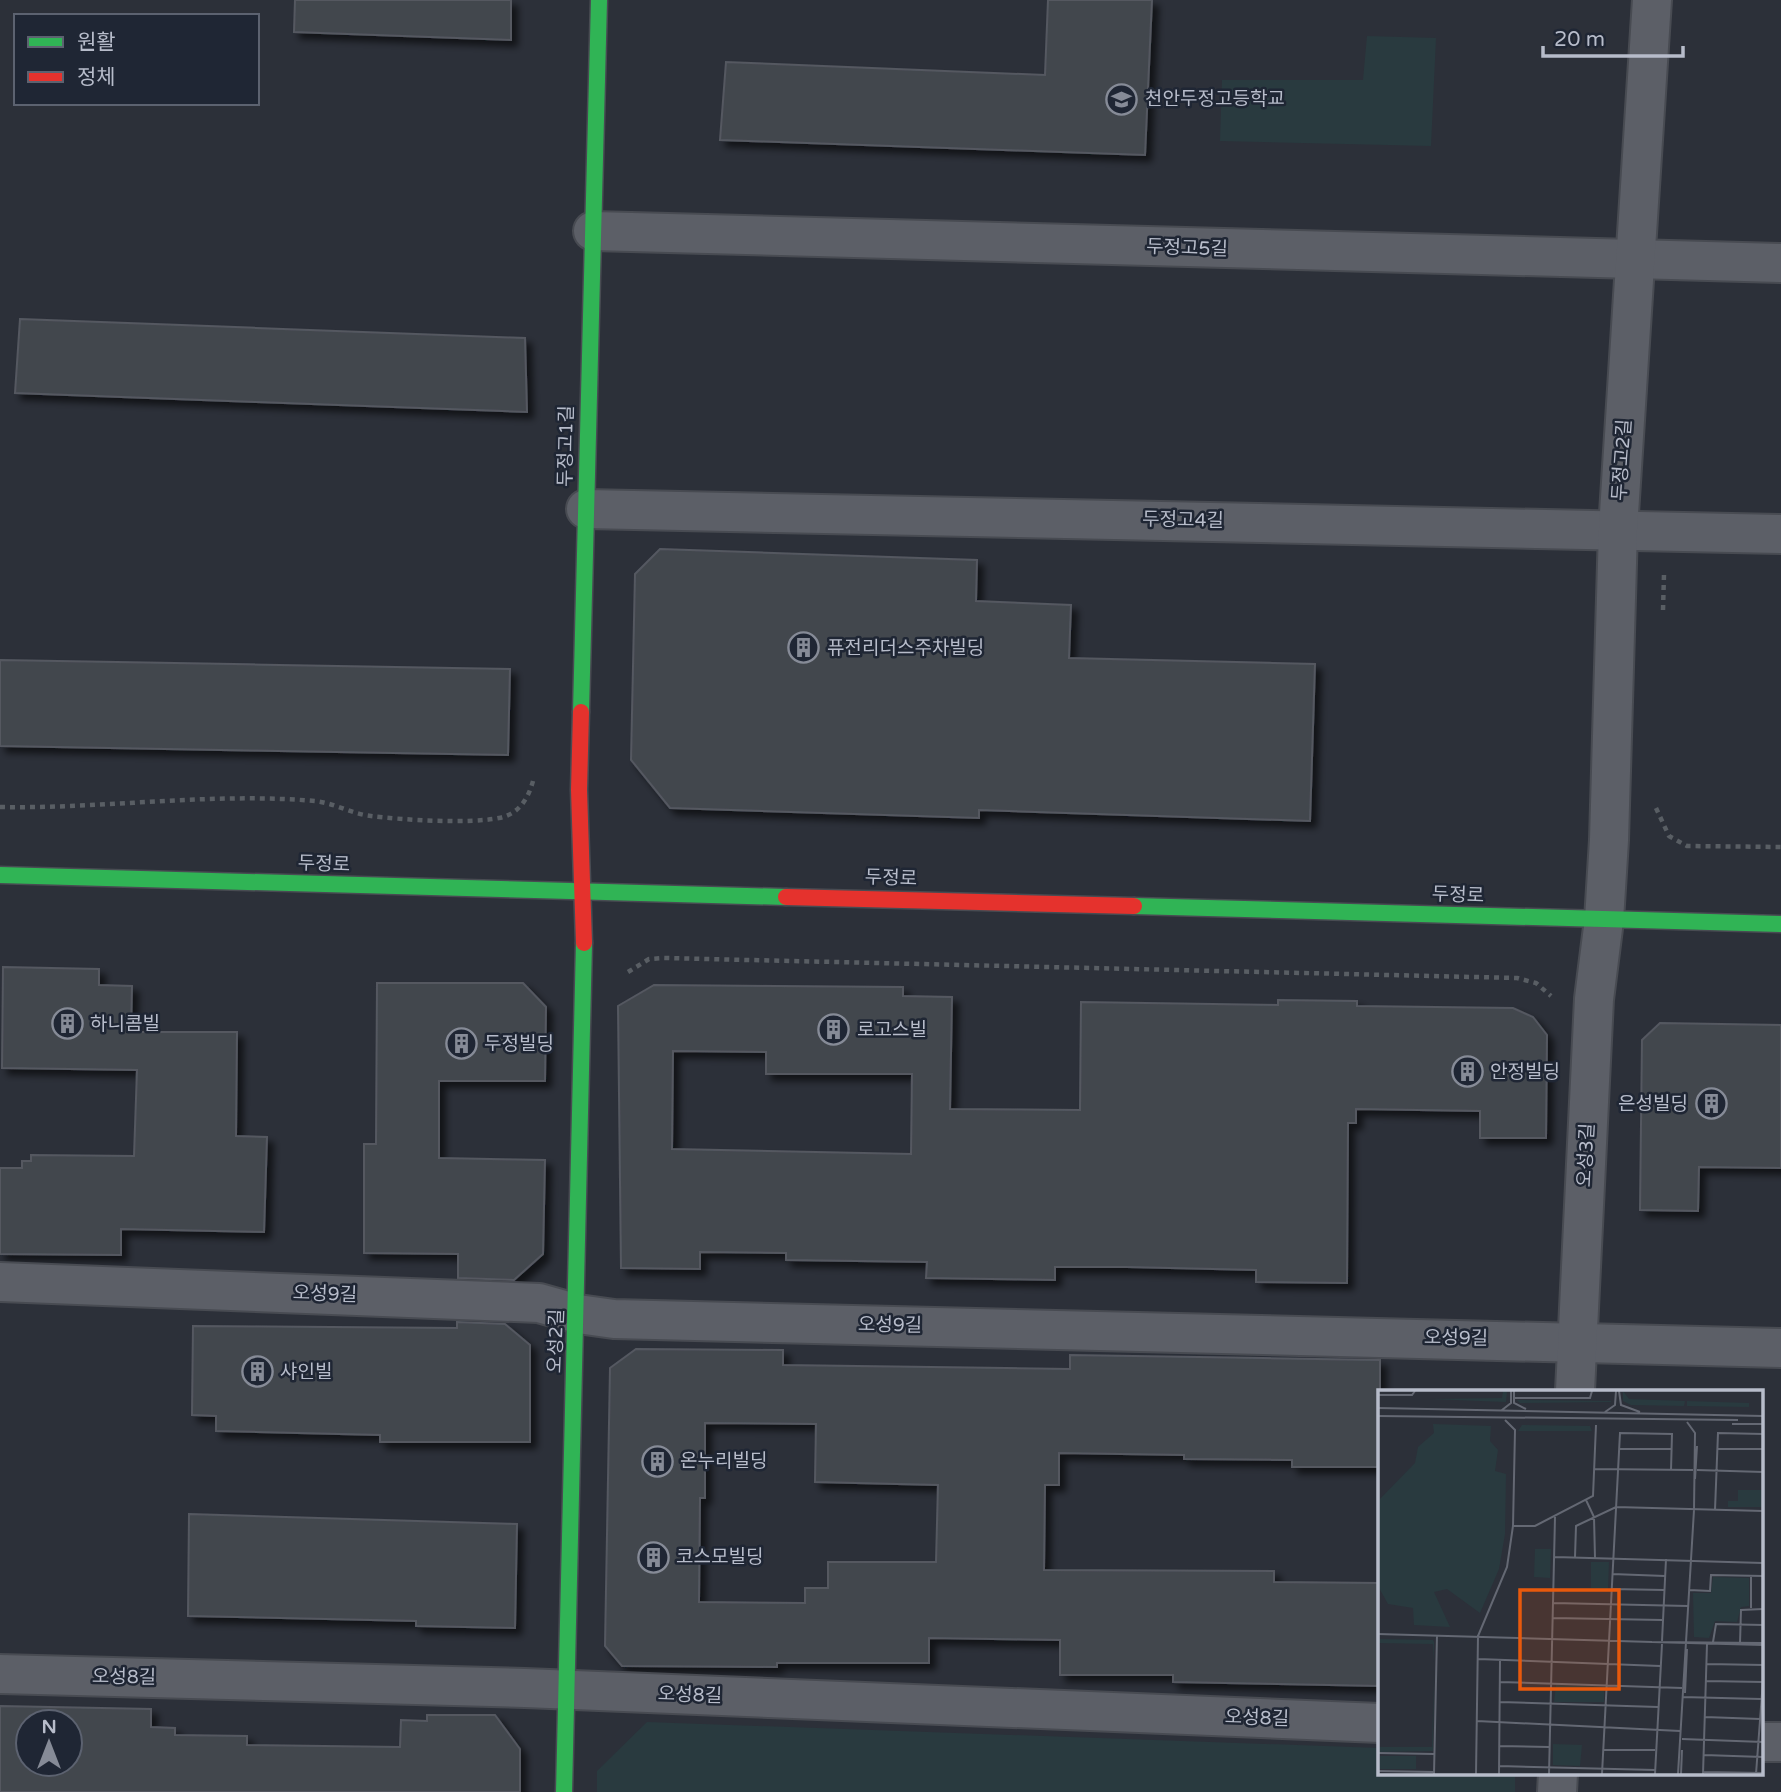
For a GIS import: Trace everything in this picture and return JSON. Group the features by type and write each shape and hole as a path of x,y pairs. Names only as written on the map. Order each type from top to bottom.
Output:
{"street":[{"name":"두정고1길","path":"585,892 579,790 599,0"},
{"name":"두정고2길","path":"1604,920 1618,529 1651,0"},
{"name":"두정고5길","path":"593,231 1781,263"},
{"name":"두정고4길","path":"586,509 1781,534"},
{"name":"두정로","path":"0,875 1781,924"},
{"name":"오성2길","path":"564,1792 578,1314 585,892"},
{"name":"오성3길","path":"1575,1390 1594,999 1604,920"},
{"name":"오성9길","path":"0,1282 539,1303 578,1314 614,1319 1781,1348"},
{"name":"오성8길","path":"0,1674 566,1690 1378,1723"},
{"path":"1557,1792 1558,1774"}],"path":[{"path":"1663,613 1666,531"},
{"path":"0,807 74,808 168,799 317,802 370,816 477,820 513,813 527,798 535,774"},
{"path":"1655,805 1669,836 1687,846 1781,847"},
{"path":"625,975 649,959 664,958 1517,978 1536,984 1548,992 1555,1007"}],"shaded area":[{"path":"1367,36 1436,38 1431,146 1220,141 1222,80 1363,80"},
{"path":"647,1722 1378,1748 1378,1774 1515,1774 1515,1792 597,1792 597,1771"}],"building":[{"path":"295,0 511,0 511,40 294,32"},
{"path":"1048,0 1152,0 1145,155 720,140 726,62 1045,75"},
{"path":"20,319 525,338 527,412 15,393"},
{"name":"퓨전리더스주차빌딩","path":"660,549 977,560 976,601 1071,605 1069,658 1315,664 1310,821 979,810 979,818 670,808 631,760 635,574"},
{"path":"0,660 510,669 508,755 0,746"},
{"path":"3,967 99,969 99,985 132,986 131,1032 237,1032 236,1136 267,1137 264,1232 121,1229 121,1255 0,1254 0,1168 22,1168 22,1161 31,1161 31,1155 134,1156 137,1070 2,1068"},
{"path":"377,983 523,983 546,1007 545,1081 439,1081 439,1158 545,1160 543,1254 514,1280 458,1278 458,1254 364,1253 364,1144 376,1144"},
{"path":"654,985 903,987 903,996 952,997 950,1109 1080,1110 1081,1002 1278,1005 1278,1000 1357,1001 1357,1006 1513,1008 1533,1017 1547,1035 1546,1138 1480,1138 1480,1111 1356,1109 1356,1123 1348,1123 1347,1283 1256,1282 1256,1270 1127,1267 1055,1267 1055,1280 926,1278 927,1262 786,1260 786,1253 700,1252 700,1269 621,1268 618,1006","holes":["673,1051 766,1052 766,1074 912,1074 911,1154 672,1149"]},
{"name":"은성빌딩","path":"1660,1023 1781,1025 1781,1168 1699,1167 1698,1211 1640,1210 1642,1040"},
{"path":"457,1322 505,1324 530,1345 530,1442 380,1442 380,1435 216,1431 216,1416 192,1415 193,1326 457,1328"},
{"path":"636,1349 783,1350 783,1365 1070,1369 1070,1355 1380,1360 1378,1467 1292,1467 1292,1460 1184,1459 1184,1455 1059,1453 1059,1485 1045,1485 1044,1570 1274,1571 1274,1582 1378,1583 1378,1686 1173,1682 1173,1675 1060,1675 1060,1640 929,1638 929,1663 777,1663 777,1667 622,1666 605,1646 610,1368","holes":["705,1423 816,1424 815,1482 938,1485 936,1562 828,1562 828,1588 805,1588 805,1603 699,1602 700,1498 705,1498"]},
{"path":"189,1514 517,1524 515,1628 416,1626 416,1621 188,1616"},
{"path":"0,1706 151,1709 151,1727 175,1728 175,1735 247,1736 247,1745 400,1747 401,1720 427,1721 427,1715 495,1715 520,1749 520,1792 0,1792"}],"traffic: fast":[{"path":"581,712 599,0"},
{"path":"0,875 786,897"},
{"path":"1134,906 1781,924"},
{"path":"564,1792 584,943"}],"traffic: jam":[{"path":"581,712 579,790 584,943"},
{"path":"786,897 1134,906"}],"place":[{"name":"천안두정고등학교","path":"1122,99"},
{"name":"퓨전리더스주차빌딩","path":"804,648"},
{"name":"하니콤빌","path":"67,1024"},
{"name":"로고스빌","path":"834,1030"},
{"name":"두정빌딩","path":"461,1044"},
{"name":"안정빌딩","path":"1467,1072"},
{"name":"은성빌딩","path":"1711,1104"},
{"name":"샤인빌","path":"257,1372"},
{"name":"온누리빌딩","path":"657,1461"},
{"name":"코스모빌딩","path":"653,1557"}]}
